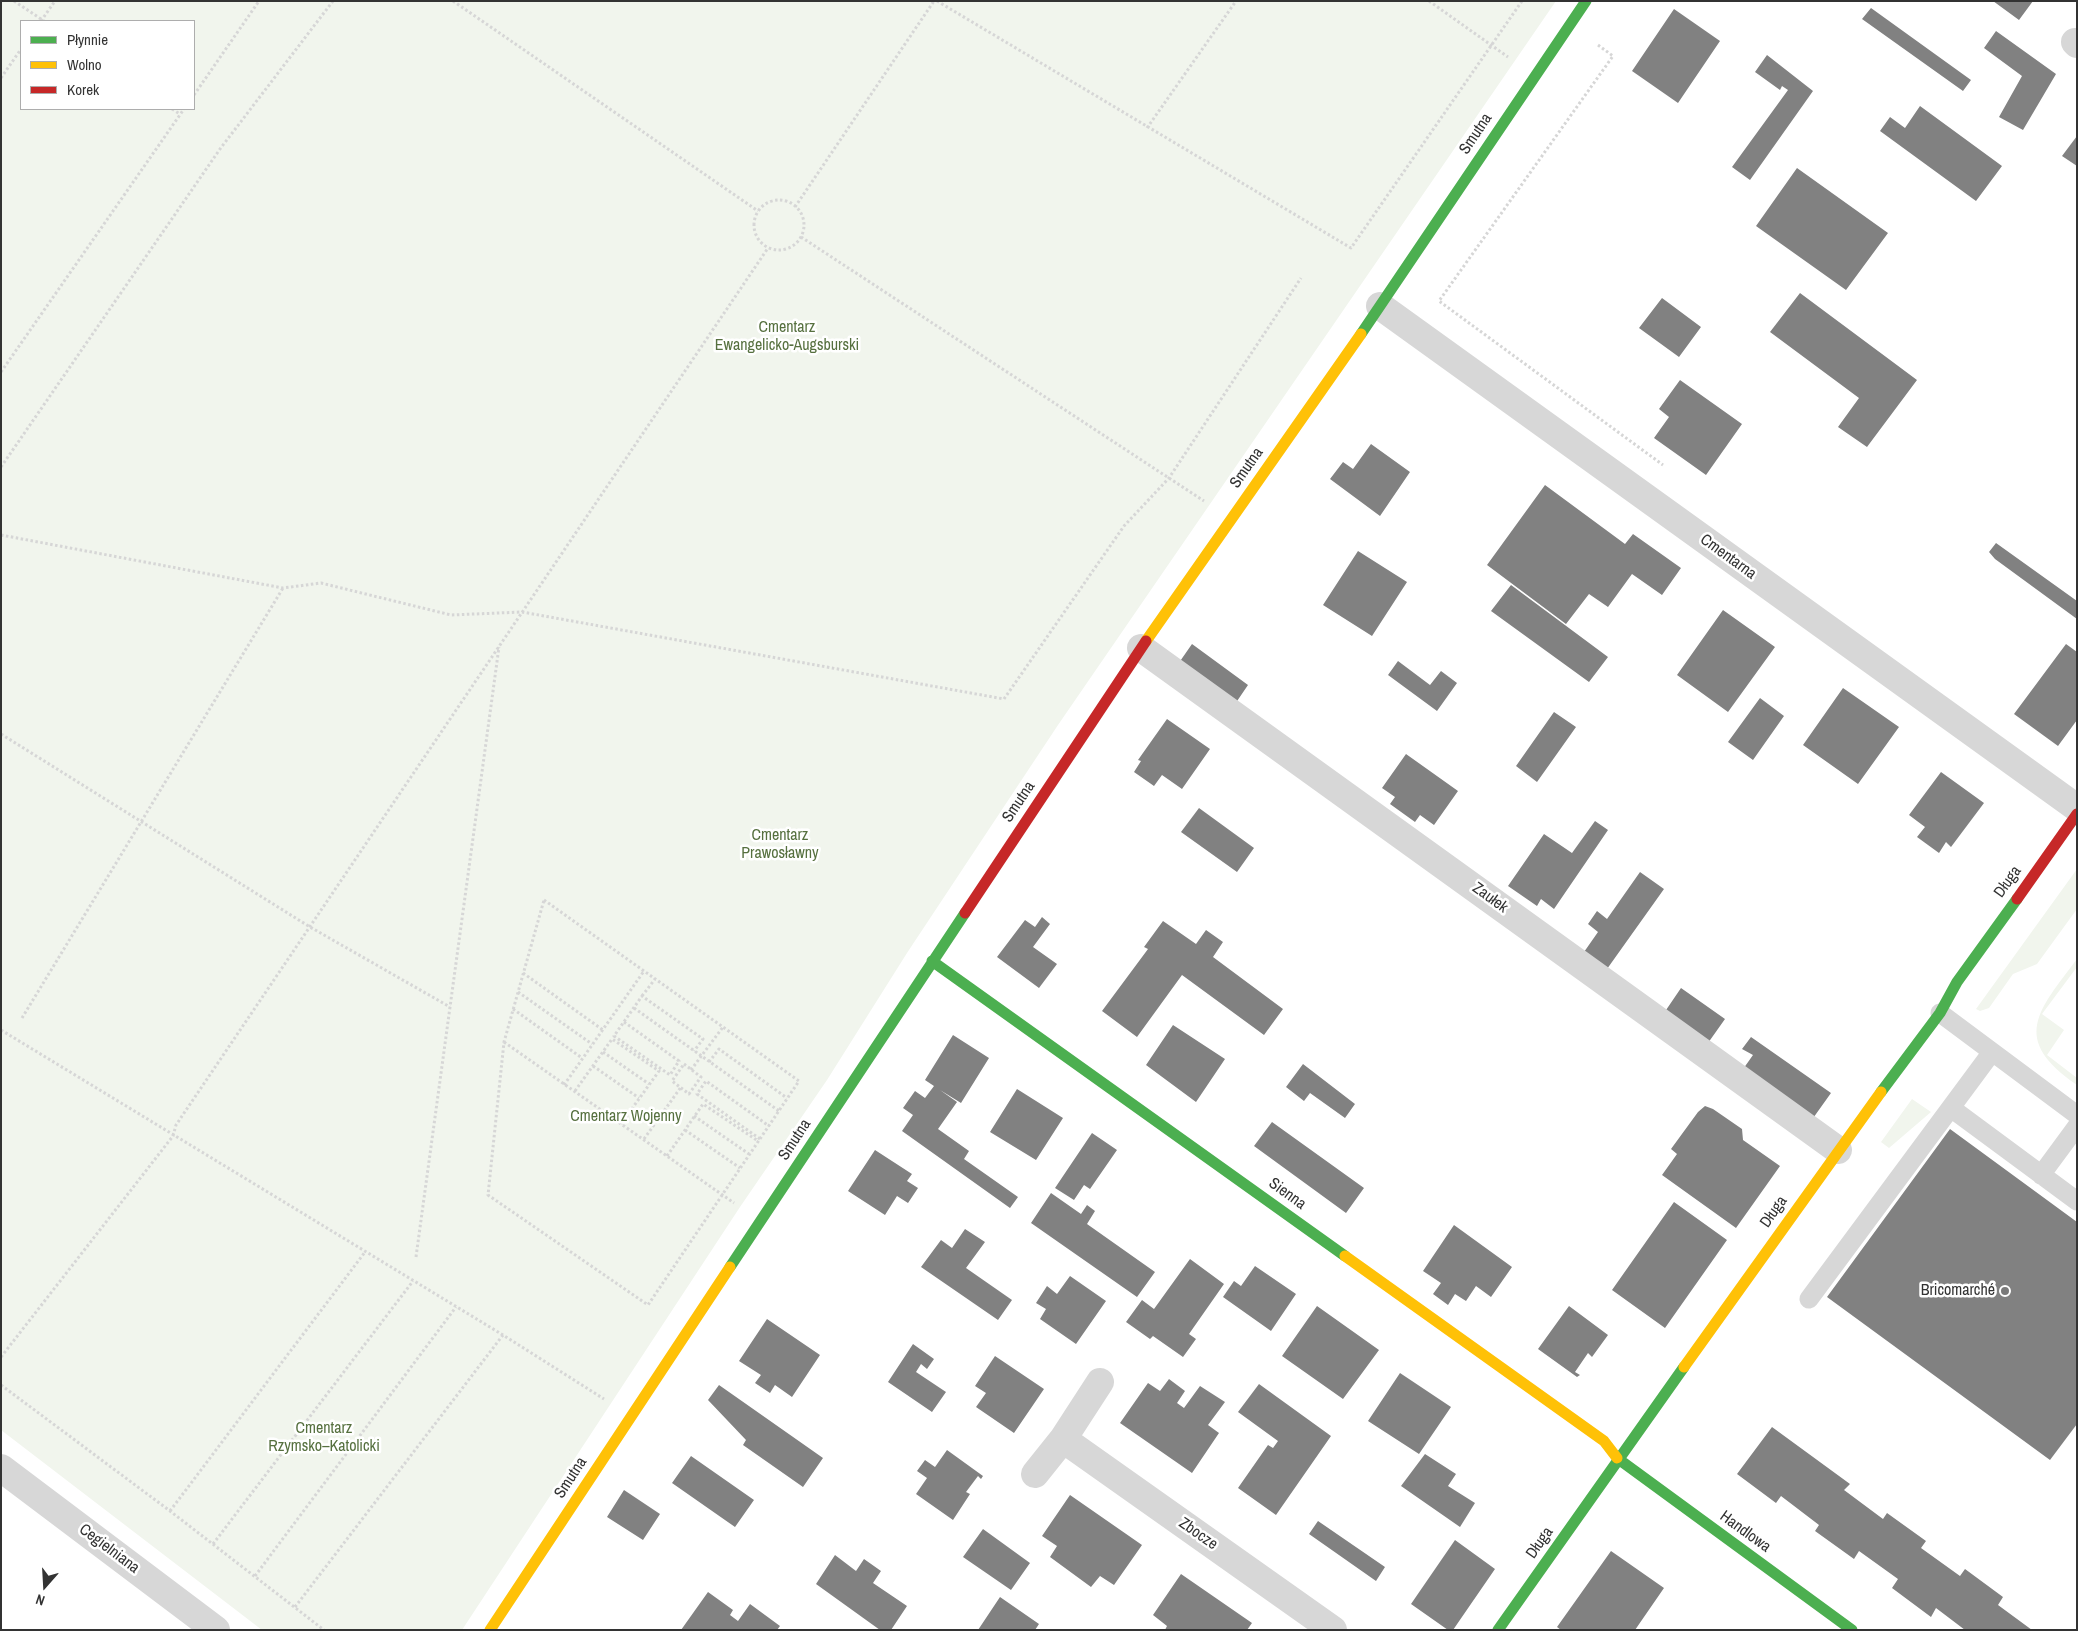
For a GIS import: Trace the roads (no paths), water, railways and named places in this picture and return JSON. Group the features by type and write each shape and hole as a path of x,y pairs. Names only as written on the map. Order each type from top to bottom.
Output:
{"street":[{"name":"Smutna","path":"490,1630 1141,648 1380,306 1586,1"},
{"name":"Cmentarna","path":"1380,306 2077,808"},
{"name":"Zaułek","path":"1141,648 1838,1150"},
{"name":"Długa","path":"1498,1630 1838,1150 1940,1013 1957,982 2077,814"},
{"name":"Sienna","path":"932,961 1604,1441 1618,1460"},
{"path":"1035,1474 1063,1439 1100,1382"},
{"name":"Zbocze","path":"1063,1439 1333,1630"},
{"name":"Handlowa","path":"1618,1460 1852,1630"},
{"name":"Cegielniana","path":"1,1468 204,1626"}],"lane":[{"path":"1940,1013 2077,1115"},
{"path":"1809,1299 1992,1052"},
{"path":"1951,1108 2077,1201"},
{"path":"2041,1175 2077,1126"}],"place":[{"name":"Bricomarché","path":"2005,1291"}],"park label":[{"name":"Cmentarz Ewangelicko-Augsburski","path":"787,337"},
{"name":"Cmentarz Prawosławny","path":"780,845"},
{"name":"Cmentarz Wojenny","path":"626,1117"},
{"name":"Cmentarz Rzymsko–Katolicki","path":"324,1438"}]}
